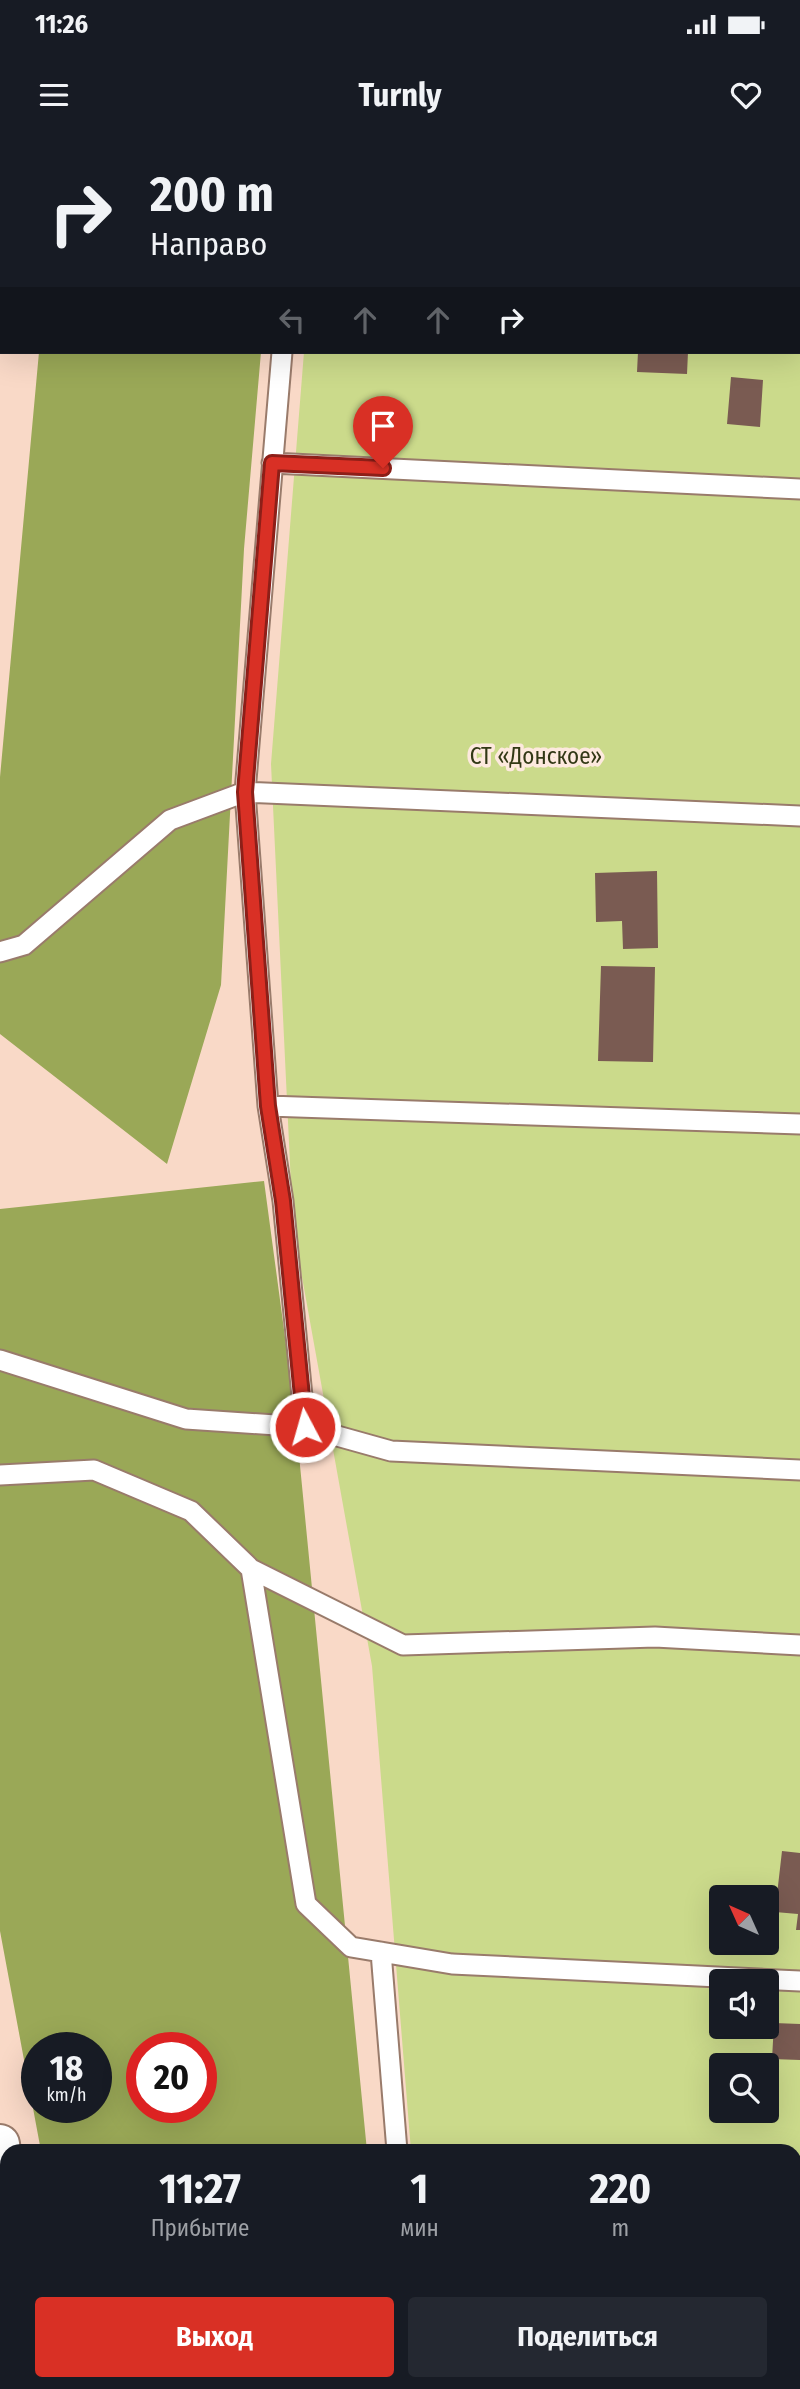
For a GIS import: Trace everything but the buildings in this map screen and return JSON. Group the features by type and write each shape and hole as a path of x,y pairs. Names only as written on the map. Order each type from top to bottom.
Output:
{"lane":[{"path":"282,354 245,792 268,1106 283,1201 305,1427"},
{"path":"272,463 800,489"},
{"path":"0,952 24,945 170,820 245,792 800,816"},
{"path":"268,1106 800,1124"},
{"path":"0,1360 186,1419 305,1427 391,1451 800,1471"},
{"path":"0,1475 94,1470 191,1511 251,1569 403,1645 655,1637 800,1645"},
{"path":"251,1569 306,1904 351,1947 452,1964 800,1981"},
{"path":"381,1952 396,2144"}],"green space":[{"path":"39,354 261,354 244,549 221,985 167,1164 0,1034 0,777"},
{"name":"СТ «Донское»","path":"304,354 800,354 800,2144 410,2144 372,1666 293,1227 271,764"},
{"path":"264,1181 294,1404 366,2144 40,2144 36,2123 112,2123 112,2032 21,2032 21,2044 0,1931 0,1209"}],"route":[{"path":"305,1427 283,1201 268,1106 245,792 272,463 383,468"}]}
